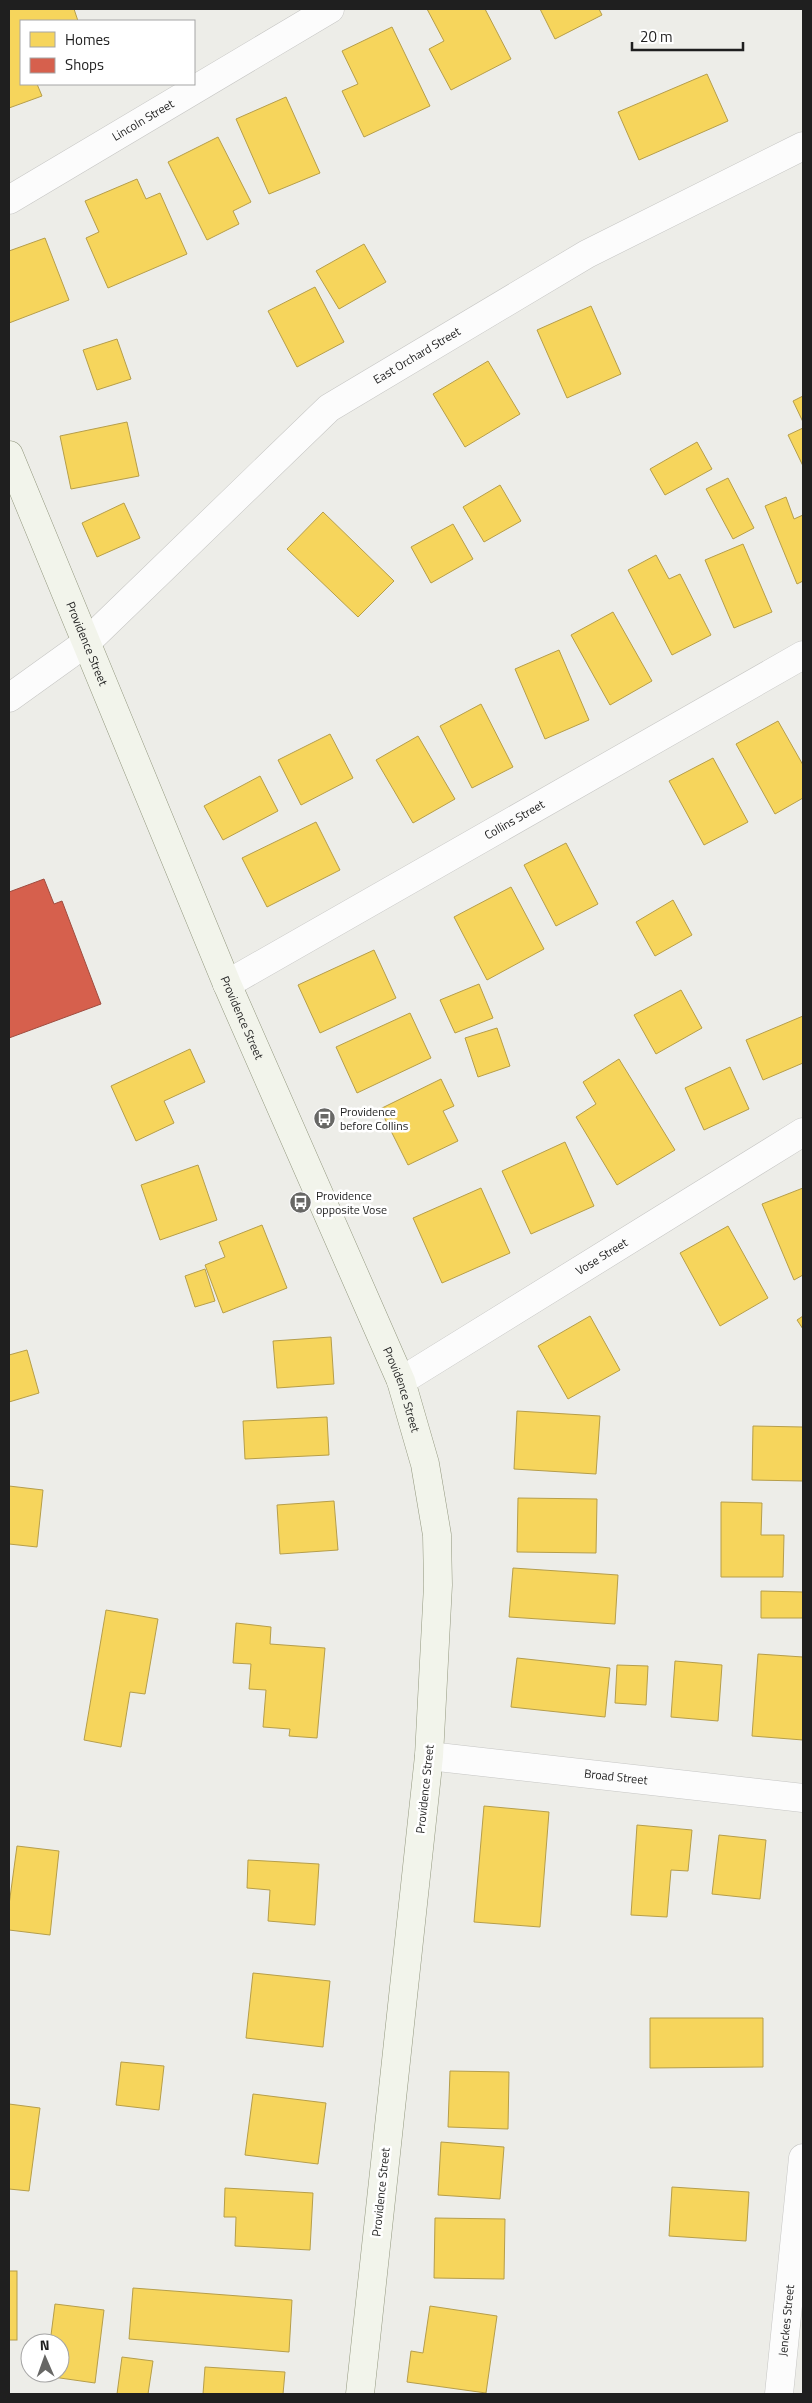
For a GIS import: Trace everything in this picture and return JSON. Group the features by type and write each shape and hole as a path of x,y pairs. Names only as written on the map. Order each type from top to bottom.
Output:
{"main road":[{"name":"Providence Street","path":"9,455 88,642 227,984 401,1381 425,1464 436,1535 438,1585 428,1756 360,2394"}],"street":[{"name":"Lincoln Street","path":"9,200 330,9"},
{"name":"East Orchard Street","path":"9,698 88,642 329,408 587,254 803,146"},
{"name":"Collins Street","path":"227,984 803,655"},
{"name":"Vose Street","path":"401,1381 803,1132"},
{"name":"Broad Street","path":"428,1756 803,1798"},
{"name":"Jenckes Street","path":"779,2394 803,2158"}],"building: Homes":[{"path":"9,9 74,9 78,20 20,20 20,85 37,85 42,96 9,108"},
{"path":"427,9 485,9 511,59 451,90 429,49 444,41"},
{"path":"540,9 599,9 602,15 555,39"},
{"path":"392,27 430,106 364,137 342,91 358,84 342,51"},
{"path":"707,74 728,121 639,160 618,112"},
{"path":"286,97 320,173 269,194 236,119"},
{"path":"218,137 251,202 233,211 239,224 207,240 168,162"},
{"path":"137,179 146,199 160,193 187,254 108,288 86,238 99,232 85,201"},
{"path":"45,238 69,300 9,323 9,251"},
{"path":"364,244 386,282 339,309 316,271"},
{"path":"315,287 344,342 297,367 268,311"},
{"path":"591,306 621,374 567,398 537,330"},
{"path":"117,339 131,379 97,390 83,350"},
{"path":"488,361 520,414 465,447 433,394"},
{"path":"803,396 803,422 793,401"},
{"path":"127,422 139,476 71,489 60,436"},
{"path":"803,428 803,466 788,435"},
{"path":"697,442 712,469 665,495 650,469"},
{"path":"728,478 754,528 733,539 706,489"},
{"path":"500,485 521,521 484,542 463,507"},
{"path":"786,497 794,519 803,515 803,581 797,584 765,506"},
{"path":"124,503 140,538 97,557 82,523"},
{"path":"323,512 394,581 358,617 287,549"},
{"path":"453,524 473,559 431,583 411,547"},
{"path":"743,544 772,612 734,628 705,560"},
{"path":"656,555 669,579 680,574 711,635 672,655 628,570"},
{"path":"613,612 652,681 610,705 571,635"},
{"path":"559,650 589,720 545,739 515,669"},
{"path":"481,704 513,767 472,788 440,726"},
{"path":"778,721 803,765 803,798 775,814 736,744"},
{"path":"330,734 353,778 301,805 278,760"},
{"path":"418,736 455,799 413,823 376,760"},
{"path":"713,758 748,822 704,845 669,781"},
{"path":"260,776 278,811 223,840 204,806"},
{"path":"316,822 340,870 267,907 242,858"},
{"path":"566,843 598,904 556,926 524,865"},
{"path":"511,887 544,949 487,980 454,917"},
{"path":"673,900 692,935 655,956 636,922"},
{"path":"374,950 396,998 320,1033 298,985"},
{"path":"479,984 493,1018 455,1033 440,1000"},
{"path":"681,990 702,1028 656,1054 634,1015"},
{"path":"410,1013 431,1058 357,1093 336,1047"},
{"path":"803,1016 803,1063 763,1080 746,1040"},
{"path":"497,1028 510,1066 478,1077 465,1038"},
{"path":"190,1049 205,1082 164,1101 174,1123 136,1141 111,1086"},
{"path":"619,1059 675,1150 617,1185 576,1117 596,1104 583,1082"},
{"path":"730,1067 749,1109 704,1130 685,1088"},
{"path":"441,1079 454,1106 443,1111 458,1141 408,1165 380,1109"},
{"path":"565,1142 594,1206 531,1234 502,1171"},
{"path":"198,1165 217,1220 160,1240 141,1185"},
{"path":"481,1188 510,1253 442,1283 413,1218"},
{"path":"803,1188 803,1275 794,1280 762,1204"},
{"path":"262,1225 287,1288 223,1313 205,1265 225,1257 219,1242"},
{"path":"728,1226 768,1298 720,1326 680,1253"},
{"path":"205,1269 215,1301 195,1307 185,1276"},
{"path":"590,1316 620,1370 568,1399 538,1346"},
{"path":"803,1316 803,1329 797,1320"},
{"path":"331,1337 334,1384 277,1388 273,1341"},
{"path":"27,1350 39,1393 9,1402 9,1355"},
{"path":"517,1411 600,1416 596,1474 514,1469"},
{"path":"327,1417 329,1455 245,1459 243,1421"},
{"path":"753,1426 803,1427 803,1481 752,1480"},
{"path":"9,1486 43,1490 37,1547 9,1544"},
{"path":"518,1498 597,1499 596,1553 517,1552"},
{"path":"334,1501 338,1550 280,1554 277,1505"},
{"path":"721,1502 762,1503 761,1535 784,1535 783,1577 721,1577"},
{"path":"513,1568 618,1575 615,1624 509,1617"},
{"path":"761,1591 803,1592 803,1618 761,1618"},
{"path":"106,1610 158,1619 145,1694 130,1692 121,1747 84,1740"},
{"path":"236,1623 271,1627 270,1644 325,1648 317,1738 289,1736 290,1729 263,1727 266,1690 249,1689 251,1664 233,1663"},
{"path":"758,1654 803,1657 803,1740 752,1736"},
{"path":"517,1658 610,1668 605,1717 511,1707"},
{"path":"675,1661 722,1665 718,1721 671,1717"},
{"path":"617,1665 648,1666 646,1705 615,1703"},
{"path":"484,1806 549,1812 540,1927 474,1922"},
{"path":"637,1825 692,1830 688,1871 671,1870 667,1917 631,1915"},
{"path":"719,1835 766,1840 760,1899 712,1894"},
{"path":"17,1846 59,1851 50,1935 9,1930 9,1905"},
{"path":"248,1860 319,1864 315,1925 268,1921 270,1890 247,1888"},
{"path":"253,1973 330,1981 323,2047 246,2038"},
{"path":"650,2018 763,2018 763,2067 650,2068"},
{"path":"121,2062 164,2066 159,2110 116,2105"},
{"path":"450,2071 509,2072 508,2129 448,2127"},
{"path":"253,2094 326,2103 318,2164 245,2155"},
{"path":"9,2104 40,2108 29,2191 9,2189"},
{"path":"441,2142 504,2147 500,2199 438,2195"},
{"path":"672,2187 749,2192 746,2241 669,2236"},
{"path":"225,2188 313,2193 310,2250 235,2246 236,2217 224,2217"},
{"path":"435,2218 505,2219 504,2279 434,2278"},
{"path":"9,2271 17,2271 17,2340 9,2340"},
{"path":"133,2288 292,2300 289,2352 129,2339"},
{"path":"55,2304 104,2310 95,2383 70,2379 70,2333 51,2333"},
{"path":"430,2306 497,2316 486,2393 407,2382 411,2351 423,2353"},
{"path":"122,2357 153,2361 148,2394 117,2394"},
{"path":"205,2367 285,2372 283,2394 203,2394"}],"building: Shops":[{"path":"44,879 54,904 62,901 101,1004 9,1038 9,892"}],"place":[{"name":"Providence before Collins","path":"324,1119"},
{"name":"Providence opposite Vose","path":"300,1203"}]}
